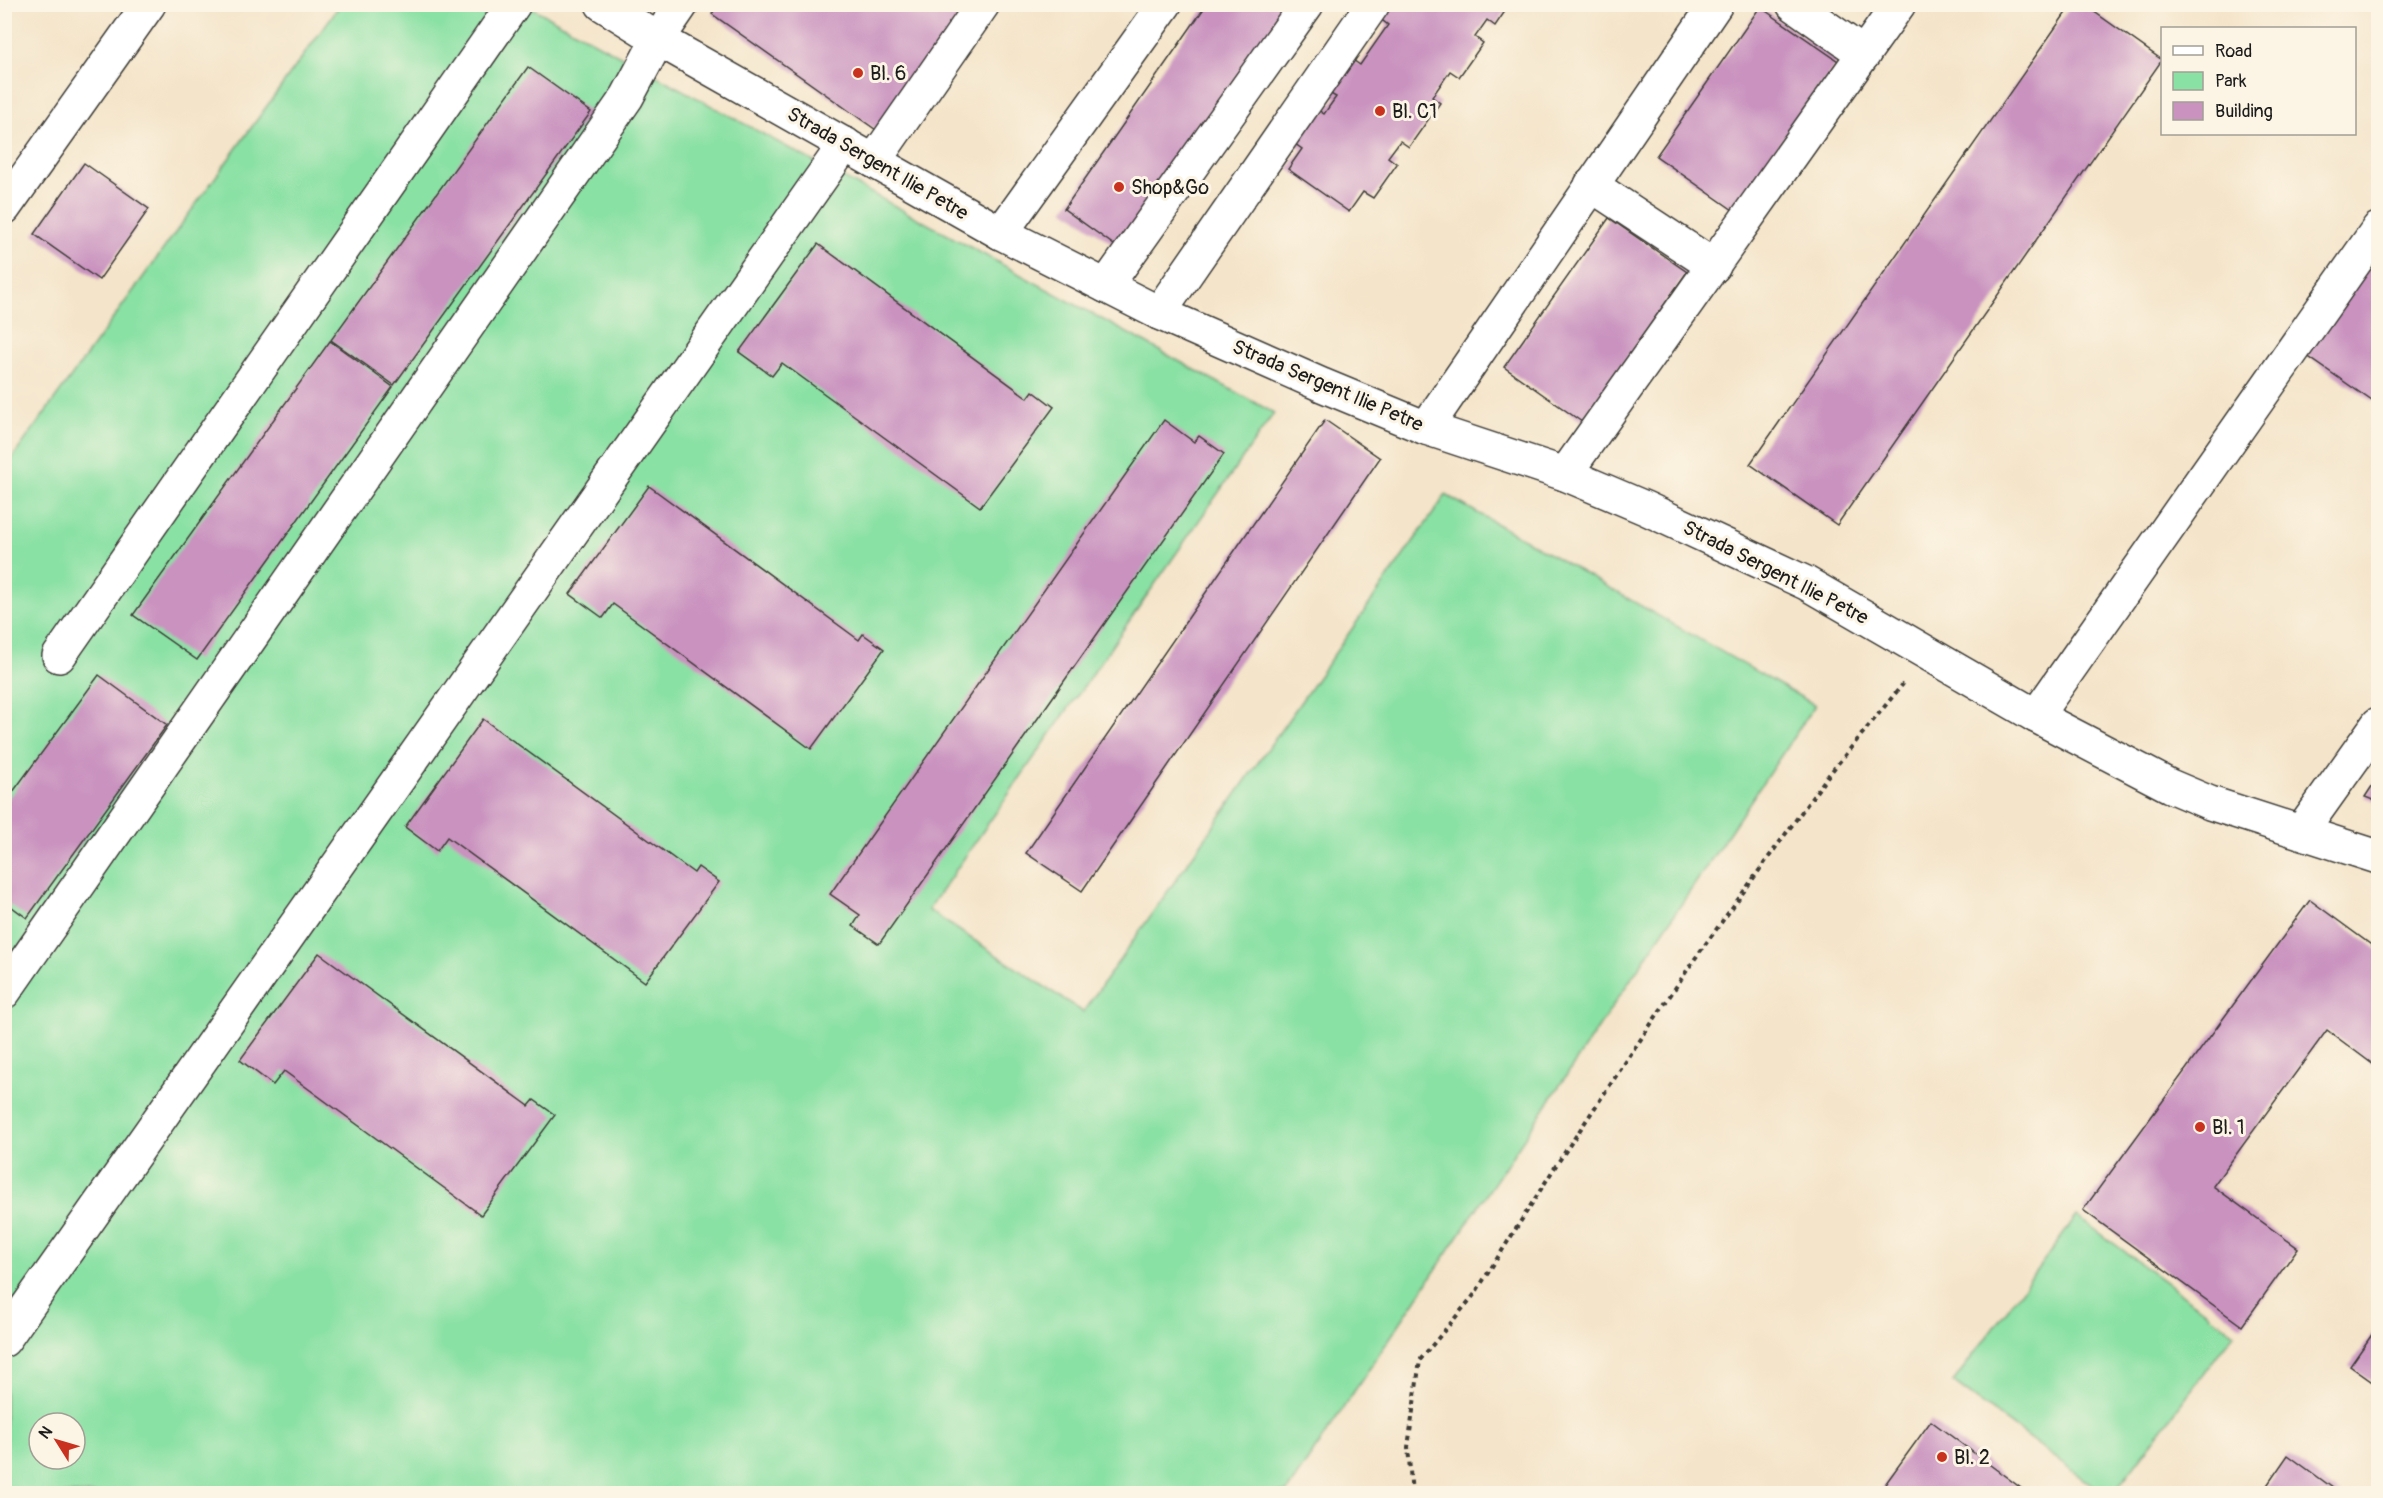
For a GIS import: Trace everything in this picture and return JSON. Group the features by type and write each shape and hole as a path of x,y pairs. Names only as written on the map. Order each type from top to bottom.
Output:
{"street":[{"path":"4,208 149,4"},
{"path":"59,657 514,4"},
{"name":"Strada Sergent Ilie Petre","path":"602,4 658,39 1001,233 1159,313 1426,428 1566,474 1694,529 1806,583 2036,716 2170,786 2210,803 2379,857"},
{"path":"4,992 627,97 658,39 682,4"},
{"path":"874,161 983,4"},
{"path":"1001,233 1165,4"},
{"path":"1106,286 1307,4"},
{"path":"1159,313 1373,4"},
{"path":"1426,428 1716,4"},
{"path":"1793,4 1864,54"},
{"path":"1566,474 1899,4"},
{"path":"4,1340 845,144"},
{"path":"1591,185 1714,266"},
{"path":"2036,716 2379,229"},
{"path":"2301,832 2379,724"}],"path":[{"path":"1412,1494 1408,1447 1420,1360 1474,1295 1555,1167 1694,960 1827,777 1928,653"}],"green space":[{"path":"340,5 527,5 1274,413 928,910 1083,1012 1446,495 1815,705 1286,1493 5,1494 5,468"},
{"path":"2077,1216 2234,1333 2114,1493 2103,1493 1953,1382"}],"building":[{"name":"Bl. 6","path":"718,4 969,4 879,132 712,14"},
{"path":"1207,4 1294,4 1121,250 1064,209"},
{"name":"Bl. C1","path":"1387,4 1510,4 1495,26 1487,20 1475,37 1483,43 1459,77 1450,71 1432,97 1440,103 1409,147 1400,141 1388,157 1397,164 1373,198 1363,192 1349,212 1288,169 1302,149 1291,141 1315,108 1324,114 1336,97 1327,92 1350,58 1360,65 1388,25 1378,17"},
{"path":"2072,4 2083,4 2161,59 1837,525 1750,464"},
{"path":"1760,7 1838,61 1733,210 1656,156"},
{"path":"528,67 591,112 394,385 331,340"},
{"path":"84,163 149,209 99,280 34,234"},
{"path":"1609,218 1687,272 1582,422 1504,367"},
{"path":"818,244 1028,398 1033,391 1054,407 980,507 782,363 772,376 739,352"},
{"path":"2378,245 2378,392 2372,401 2303,353"},
{"path":"330,341 393,387 197,660 133,615"},
{"path":"1164,420 1194,442 1199,436 1224,454 879,944 853,926 860,915 830,894"},
{"path":"1325,420 1380,458 1082,891 1026,853"},
{"path":"649,486 859,640 863,634 884,649 811,749 613,604 603,618 570,594"},
{"path":"99,675 167,725 27,918 4,901 4,804"},
{"path":"483,719 694,873 698,867 719,882 645,982 447,837 437,851 405,827"},
{"path":"2378,777 2378,802 2365,797"},
{"name":"Bl. 1","path":"2310,900 2378,950 2378,1068 2327,1030 2213,1186 2298,1248 2242,1326 2083,1210"},
{"path":"319,953 529,1106 534,1100 555,1115 481,1215 284,1071 273,1085 240,1060"},
{"path":"2378,1326 2378,1386 2350,1366"},
{"name":"Bl. 2","path":"1931,1421 2029,1494 1878,1494"},
{"path":"2288,1455 2341,1494 2261,1494"}],"place":[{"name":"Bl. 6","path":"858,73"},
{"name":"Bl. C1","path":"1380,111"},
{"name":"Shop&Go","path":"1119,187"},
{"name":"Bl. 1","path":"2200,1127"},
{"name":"Bl. 2","path":"1942,1457"}]}
